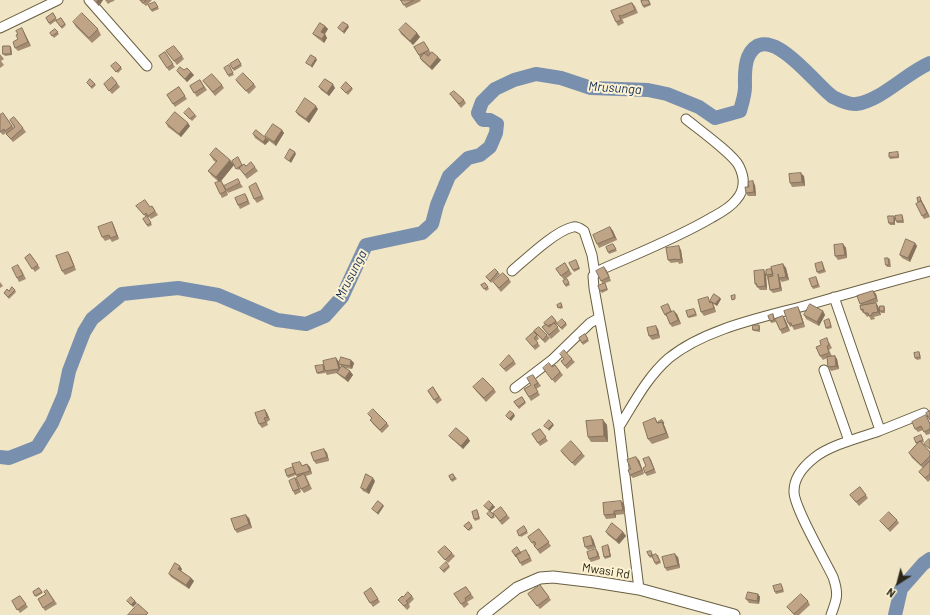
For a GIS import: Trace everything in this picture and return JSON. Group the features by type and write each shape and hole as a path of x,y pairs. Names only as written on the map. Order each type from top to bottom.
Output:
{"street":[{"path":"0,28 58,0"},
{"path":"89,0 147,66"},
{"path":"639,590 619,427 599,318 593,276 598,271 687,232 722,212 737,199 742,190 744,180 738,165 728,154 686,119"},
{"path":"512,271 544,244 574,227 580,228 584,231 592,255 595,274"},
{"path":"619,427 644,386 652,376 670,358 705,337 724,329 930,271"},
{"path":"834,297 880,430"},
{"path":"515,388 553,359 581,330 599,318"},
{"path":"824,370 849,441"},
{"path":"831,615 836,601 837,588 833,577 798,508 793,492 797,478 805,466 814,458 849,441 924,413"},
{"name":"Mwasi Rd","path":"483,615 517,588 540,578 553,577 595,582 639,590 734,615"}],"building":[{"path":"401,0 414,0 404,5"},
{"path":"648,0 650,4 643,6 641,1"},
{"path":"155,2 158,7 151,10 148,5"},
{"path":"632,3 635,10 621,16 619,15 621,20 616,22 611,11"},
{"path":"53,13 56,18 49,23 46,18"},
{"path":"82,13 98,29 89,38 73,22"},
{"path":"61,18 65,24 61,27 56,21"},
{"path":"343,22 348,25 343,32 338,28"},
{"path":"320,23 325,26 321,32 325,34 322,39 313,34"},
{"path":"406,23 417,33 410,41 399,30"},
{"path":"22,28 28,42 15,48 13,42 18,39 16,35 18,34 16,31"},
{"path":"55,29 58,32 52,36 50,33"},
{"path":"424,42 429,50 419,55 414,47"},
{"path":"3,46 10,46 11,54 3,54"},
{"path":"174,46 182,56 174,61 166,51"},
{"path":"165,52 173,64 167,68 159,56"},
{"path":"432,52 438,57 430,67 420,58 424,53 428,56"},
{"path":"311,55 316,58 311,66 306,63"},
{"path":"238,59 241,64 233,69 230,64"},
{"path":"116,62 121,67 116,72 111,66"},
{"path":"229,65 233,73 228,75 224,68"},
{"path":"180,67 184,70 187,68 191,72 185,79 177,71"},
{"path":"243,73 254,84 246,91 236,80"},
{"path":"212,74 222,85 213,92 203,81"},
{"path":"112,77 117,83 109,91 104,84"},
{"path":"90,79 95,84 91,87 87,83"},
{"path":"325,79 333,84 327,93 319,87"},
{"path":"200,80 204,87 194,93 190,86"},
{"path":"346,82 352,88 346,93 341,88"},
{"path":"179,87 185,96 173,104 167,95"},
{"path":"454,91 464,100 459,104 450,94"},
{"path":"305,98 316,106 306,119 296,112"},
{"path":"189,108 195,115 190,119 184,113"},
{"path":"175,112 188,123 179,134 166,123"},
{"path":"3,113 12,126 5,131 4,129 0,132 0,115"},
{"path":"14,117 23,128 11,139 6,134 15,127 10,120"},
{"path":"273,124 282,130 274,142 265,136"},
{"path":"256,130 266,138 263,142 253,134"},
{"path":"216,148 230,160 216,177 208,171 217,161 210,155"},
{"path":"290,149 295,152 289,161 285,158"},
{"path":"898,152 898,157 889,157 889,153"},
{"path":"238,157 242,165 236,169 232,161"},
{"path":"251,162 255,167 245,175 239,168 244,164 246,166"},
{"path":"801,173 802,182 790,183 789,174"},
{"path":"238,179 240,183 226,190 224,186"},
{"path":"221,181 226,191 220,194 215,183"},
{"path":"753,181 754,192 746,193 745,187 749,187 748,182"},
{"path":"256,183 262,196 254,199 249,187"},
{"path":"245,194 248,201 238,205 235,198"},
{"path":"920,197 921,201 918,202 917,198"},
{"path":"145,200 155,211 148,216 146,213 144,215 136,206"},
{"path":"921,201 927,213 922,216 916,204"},
{"path":"902,215 903,221 896,221 895,216"},
{"path":"147,216 151,223 147,225 143,219"},
{"path":"888,216 894,216 894,223 889,223"},
{"path":"112,222 117,236 110,238 109,235 102,237 98,227"},
{"path":"610,227 614,237 597,244 593,235"},
{"path":"906,239 915,243 908,258 900,255"},
{"path":"613,244 616,249 608,252 606,247"},
{"path":"843,244 845,255 835,256 834,245"},
{"path":"679,246 681,259 668,260 666,248"},
{"path":"68,252 74,266 62,271 56,256"},
{"path":"30,254 38,265 32,269 25,258"},
{"path":"885,258 888,258 889,265 886,265"},
{"path":"576,260 579,268 573,270 569,263"},
{"path":"822,262 824,270 817,272 815,264"},
{"path":"565,263 569,270 561,276 556,269"},
{"path":"783,264 786,277 779,278 778,274 780,288 770,290 768,277 773,276 771,267"},
{"path":"18,265 23,275 17,278 12,268"},
{"path":"604,267 609,277 601,281 596,271"},
{"path":"495,269 498,272 490,281 486,277"},
{"path":"771,269 773,274 766,275 766,270"},
{"path":"764,270 765,286 757,287 757,284 755,284 754,271"},
{"path":"503,273 509,279 499,288 493,282"},
{"path":"816,277 818,285 812,287 809,279"},
{"path":"567,279 569,283 565,285 563,281"},
{"path":"485,283 488,287 484,289 481,285"},
{"path":"605,283 607,289 600,291 598,286"},
{"path":"12,287 15,290 8,297 4,293 7,289 9,291"},
{"path":"873,291 876,298 860,304 857,296"},
{"path":"714,294 720,298 715,304 710,301"},
{"path":"735,295 735,299 732,300 731,296"},
{"path":"708,297 714,308 701,312 698,300"},
{"path":"561,303 562,306 558,308 557,305"},
{"path":"876,303 878,312 872,313 872,315 869,316 868,313 864,313 863,309 861,310 860,306"},
{"path":"668,304 671,311 665,315 661,307"},
{"path":"810,304 823,311 817,322 804,315"},
{"path":"880,306 884,306 884,311 880,311"},
{"path":"798,307 803,323 792,326 791,323 788,323 784,311"},
{"path":"694,309 696,314 688,317 686,311"},
{"path":"674,311 678,320 670,324 666,314"},
{"path":"773,314 774,320 770,321 768,316"},
{"path":"552,316 556,321 548,326 544,323"},
{"path":"783,316 787,327 780,330 775,319"},
{"path":"562,319 566,323 561,328 557,324"},
{"path":"829,319 831,326 826,328 824,321"},
{"path":"554,323 558,327 549,335 542,327 546,324 549,327"},
{"path":"753,325 759,325 759,330 753,330"},
{"path":"656,326 658,334 649,336 647,328"},
{"path":"539,327 547,335 543,340 534,331"},
{"path":"534,332 537,335 534,338 538,343 533,347 526,339"},
{"path":"585,334 588,339 582,343 579,338"},
{"path":"827,338 829,353 820,356 816,347 821,345 820,341"},
{"path":"564,350 572,359 565,366 561,361 564,359 560,354"},
{"path":"919,352 920,357 915,358 914,353"},
{"path":"509,355 514,361 504,369 500,365"},
{"path":"835,356 836,366 828,367 827,357"},
{"path":"341,357 351,360 350,366 339,364"},
{"path":"336,358 339,369 325,371 323,361"},
{"path":"549,363 552,367 555,365 560,372 552,380 543,368"},
{"path":"323,365 324,371 317,373 315,366"},
{"path":"342,366 350,371 345,378 337,373"},
{"path":"533,375 538,383 534,385 538,392 529,397 524,389 531,385 527,378"},
{"path":"483,378 494,389 484,398 473,387"},
{"path":"433,387 439,397 434,400 428,391"},
{"path":"522,397 525,402 518,407 514,402"},
{"path":"373,409 387,423 380,430 370,420 372,418 368,414"},
{"path":"265,410 267,417 264,418 266,422 259,424 255,413"},
{"path":"510,411 514,414 509,419 506,416"},
{"path":"930,411 930,420 926,413"},
{"path":"926,415 930,424 930,429 924,432 921,426 915,429 912,422"},
{"path":"655,418 657,423 662,422 666,433 648,439 643,423"},
{"path":"549,420 553,424 548,429 544,426"},
{"path":"603,420 604,436 588,437 586,421"},
{"path":"456,428 468,438 461,446 449,436"},
{"path":"540,429 546,437 538,443 532,434"},
{"path":"921,435 923,440 916,443 914,438"},
{"path":"929,439 930,441 930,449 924,444"},
{"path":"571,441 582,453 572,463 561,451"},
{"path":"920,441 930,452 930,456 921,465 909,453"},
{"path":"324,449 327,457 314,461 311,453"},
{"path":"636,457 642,470 630,475 628,470 631,469 627,460"},
{"path":"649,457 654,469 645,473 643,468 646,466 643,459"},
{"path":"930,461 930,474 925,478 919,472"},
{"path":"300,462 302,466 307,464 310,471 296,475 292,464"},
{"path":"293,467 295,473 287,476 285,470"},
{"path":"304,474 309,485 301,489 296,478"},
{"path":"366,474 373,478 366,490 361,488"},
{"path":"453,474 455,478 451,480 449,476"},
{"path":"295,478 299,489 293,491 289,481"},
{"path":"860,487 866,495 856,502 850,495"},
{"path":"378,501 383,505 377,513 372,509"},
{"path":"489,501 493,505 489,510 484,506"},
{"path":"621,501 623,510 614,511 614,514 604,515 603,503"},
{"path":"501,507 507,515 500,521 493,513"},
{"path":"477,510 479,518 474,519 472,512"},
{"path":"490,511 494,515 491,518 487,514"},
{"path":"889,512 897,520 888,529 880,521"},
{"path":"246,515 249,524 235,530 231,519"},
{"path":"469,522 472,526 468,530 464,526"},
{"path":"612,523 623,532 616,540 606,532"},
{"path":"524,526 527,531 519,536 517,531"},
{"path":"539,529 549,542 538,550 534,546 536,544 534,541 532,543 528,537"},
{"path":"591,536 593,545 585,547 583,538"},
{"path":"608,545 610,556 604,557 602,547"},
{"path":"445,546 452,553 445,560 438,552"},
{"path":"517,547 521,553 516,555 516,557 512,551"},
{"path":"596,549 598,556 589,559 587,552"},
{"path":"526,550 530,558 520,563 516,555"},
{"path":"651,551 652,555 649,556 647,552"},
{"path":"656,554 660,561 655,563 652,556"},
{"path":"675,554 678,565 665,568 662,557"},
{"path":"446,562 449,566 443,571 440,568"},
{"path":"175,563 180,566 178,569 191,578 186,585 169,574"},
{"path":"781,584 783,590 775,592 773,586"},
{"path":"540,585 549,597 537,606 528,594"},
{"path":"466,587 471,594 465,598 466,601 461,604 454,594"},
{"path":"39,588 42,592 35,596 33,592"},
{"path":"371,588 378,599 370,603 364,593"},
{"path":"47,590 54,601 43,608 38,599 46,594 44,592"},
{"path":"408,592 412,596 406,601 408,603 404,606 398,600"},
{"path":"748,592 758,594 757,601 746,599"},
{"path":"801,594 808,601 794,614 787,607"},
{"path":"20,596 26,604 17,610 12,601"},
{"path":"131,597 135,601 131,605 127,601"},
{"path":"138,604 148,613 146,615 128,615"}],"waterway":[{"name":"Mrusunga","path":"0,457 9,458 37,447 52,423 64,395 69,371 84,332 92,319 122,294 178,288 218,295 277,320 306,324 325,316 342,297 366,245 422,233 432,224 437,205 449,176 468,158 480,155 490,147 496,133 497,124 490,120 483,120 478,113 482,102 495,89 514,80 536,74 561,78 591,88 648,90 667,94 699,107 715,118 740,111 745,87 746,64 748,57 756,46 767,44 779,49 804,69 833,97 850,104 865,102 875,98 912,73 930,63"},
{"path":"895,615 901,589 923,564 930,559"}]}
